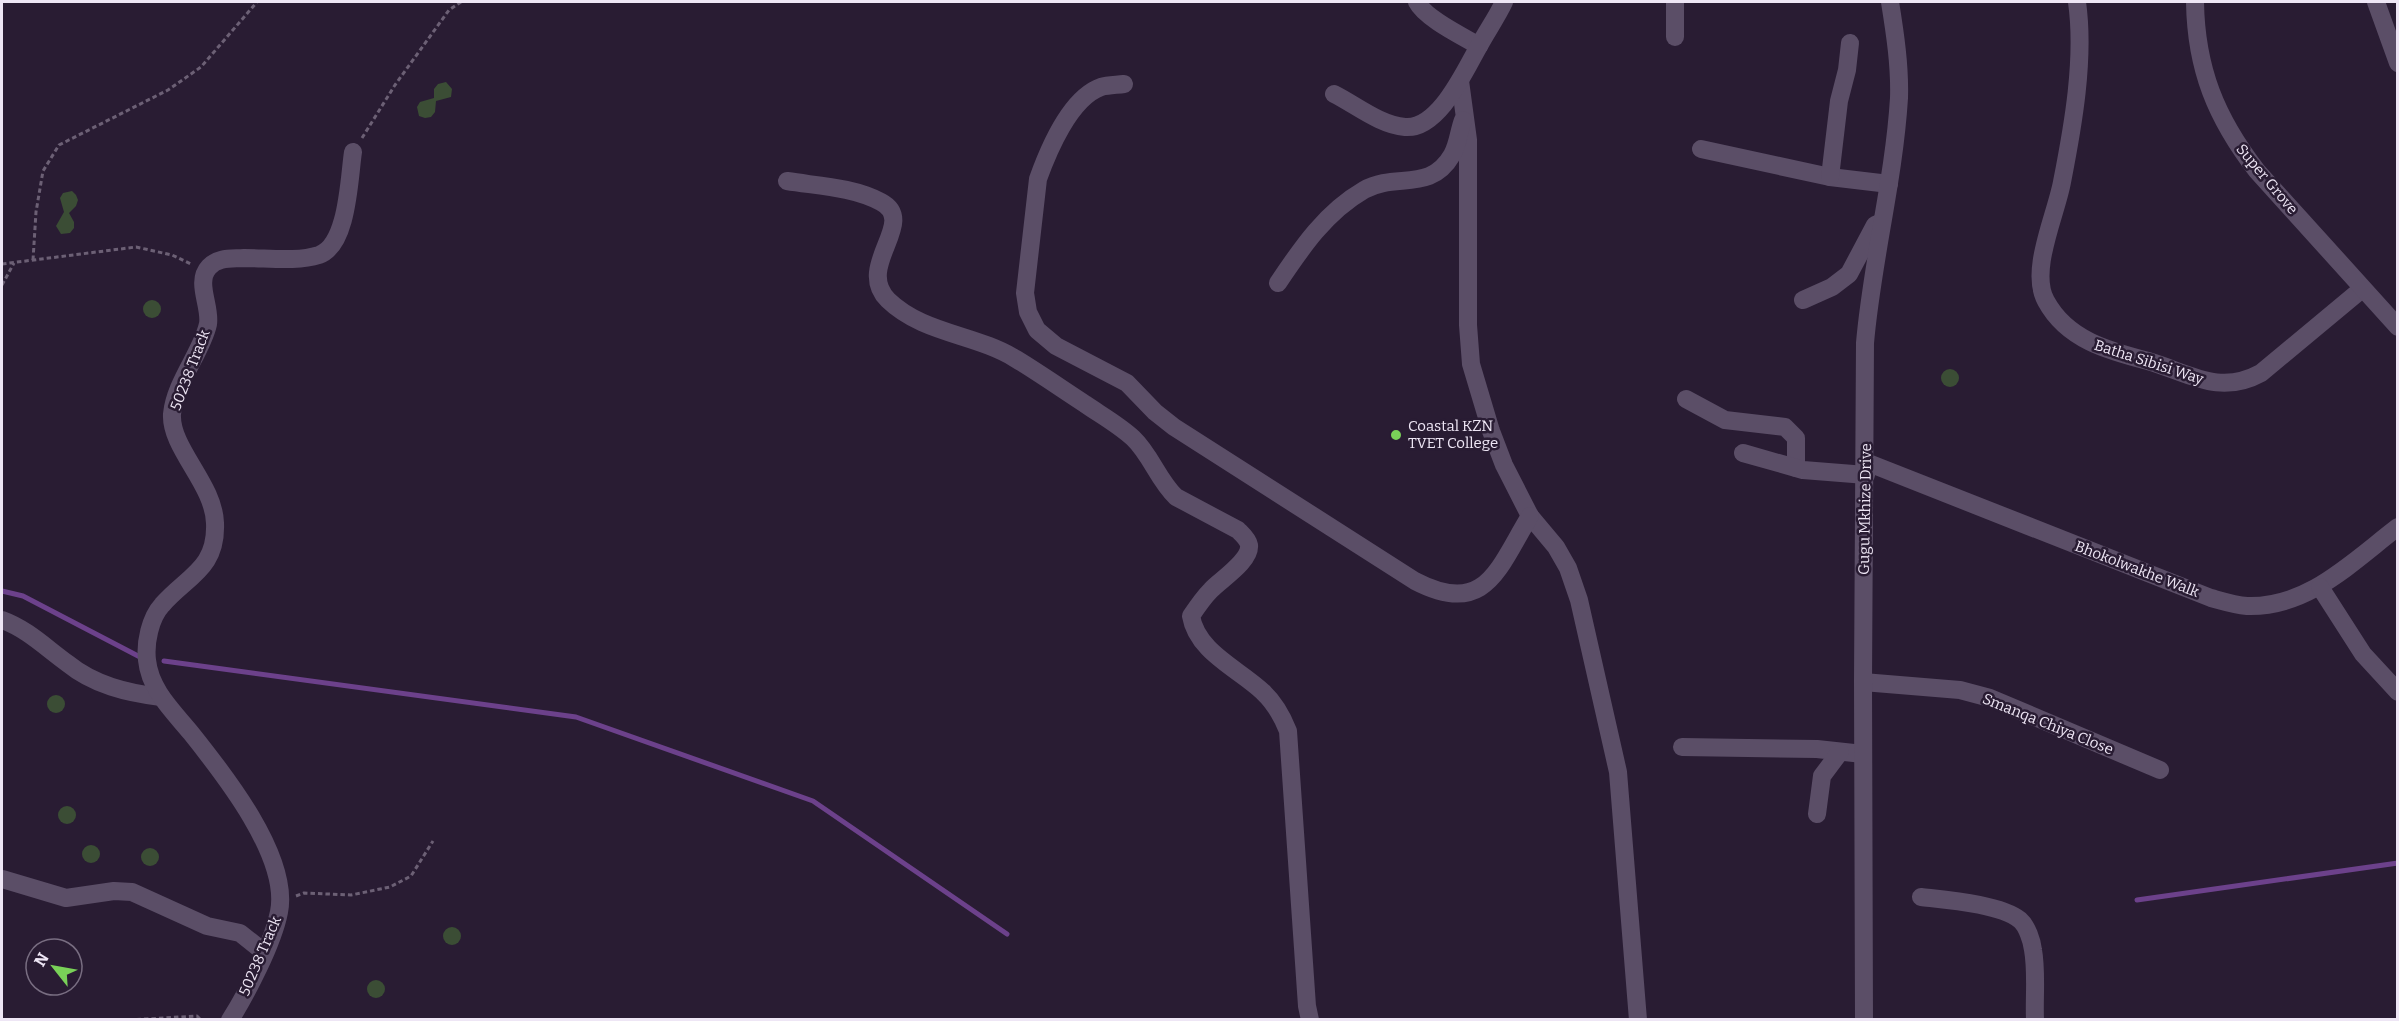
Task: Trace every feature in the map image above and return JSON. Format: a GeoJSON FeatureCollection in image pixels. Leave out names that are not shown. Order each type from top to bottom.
{"type":"FeatureCollection","features":[{"type":"Feature","properties":{"kind":"street"},"geometry":{"type":"LineString","coordinates":[[1417,2],[1420,8],[1434,18],[1479,46]]}},
{"type":"Feature","properties":{"kind":"street"},"geometry":{"type":"LineString","coordinates":[[1335,94],[1390,124],[1408,128],[1422,123],[1435,113],[1461,81],[1504,2]]}},
{"type":"Feature","properties":{"kind":"street"},"geometry":{"type":"LineString","coordinates":[[1675,2],[1675,37]]}},
{"type":"Feature","properties":{"kind":"street","name":"Gugu Mkhize Drive"},"geometry":{"type":"LineString","coordinates":[[1864,1020],[1863,682],[1866,343],[1869,296],[1889,184],[1899,94],[1897,50],[1890,2]]}},
{"type":"Feature","properties":{"kind":"street","name":"Batha Sibisi Way"},"geometry":{"type":"LineString","coordinates":[[2077,2],[2080,48],[2072,124],[2062,183],[2045,244],[2040,279],[2045,300],[2060,322],[2085,340],[2126,355],[2206,381],[2237,383],[2247,381],[2261,373],[2362,289]]}},
{"type":"Feature","properties":{"kind":"street","name":"Super Grove"},"geometry":{"type":"LineString","coordinates":[[2194,2],[2198,44],[2205,76],[2221,119],[2236,144],[2257,171],[2397,327]]}},
{"type":"Feature","properties":{"kind":"street"},"geometry":{"type":"LineString","coordinates":[[2376,2],[2397,63]]}},
{"type":"Feature","properties":{"kind":"street"},"geometry":{"type":"LineString","coordinates":[[1830,177],[1839,101],[1847,70],[1850,43]]}},
{"type":"Feature","properties":{"kind":"street"},"geometry":{"type":"LineString","coordinates":[[1461,81],[1468,140],[1468,325],[1472,364],[1491,431],[1504,465],[1530,516],[1556,547],[1568,568],[1579,600],[1618,772],[1638,1020]]}},
{"type":"Feature","properties":{"kind":"street"},"geometry":{"type":"LineString","coordinates":[[1124,84],[1100,87],[1085,96],[1069,114],[1038,179],[1025,293],[1029,312],[1037,330],[1056,346],[1127,383],[1155,412],[1174,427],[1434,591],[1453,595],[1473,592],[1489,582],[1530,516]]}},
{"type":"Feature","properties":{"kind":"street"},"geometry":{"type":"LineString","coordinates":[[1278,283],[1306,240],[1340,206],[1366,189],[1387,181],[1424,180],[1442,170],[1454,153],[1465,112]]}},
{"type":"Feature","properties":{"kind":"street"},"geometry":{"type":"LineString","coordinates":[[1701,149],[1830,177],[1889,184]]}},
{"type":"Feature","properties":{"kind":"street"},"geometry":{"type":"LineString","coordinates":[[204,275],[208,267],[223,259],[302,257],[318,255],[333,246],[342,224],[354,152]]}},
{"type":"Feature","properties":{"kind":"street"},"geometry":{"type":"LineString","coordinates":[[788,181],[847,190],[883,203],[892,214],[893,229],[876,275],[880,291],[890,302],[917,320],[1013,357],[1119,427],[1143,449],[1168,489],[1191,506],[1238,530],[1246,538],[1249,544],[1243,560],[1212,588],[1191,616],[1197,635],[1219,657],[1264,693],[1279,710],[1288,731],[1307,1006],[1310,1020]]}},
{"type":"Feature","properties":{"kind":"street"},"geometry":{"type":"LineString","coordinates":[[1803,300],[1832,287],[1849,274],[1875,225],[1883,221]]}},
{"type":"Feature","properties":{"kind":"street","name":"50238 Track"},"geometry":{"type":"LineString","coordinates":[[204,275],[207,326],[189,364],[172,414],[173,428],[211,498],[215,538],[200,571],[161,605],[152,622],[146,659],[150,676],[161,697],[211,758],[259,829],[277,878],[279,912],[264,952],[230,1020]]}},
{"type":"Feature","properties":{"kind":"street"},"geometry":{"type":"LineString","coordinates":[[1686,399],[1725,420],[1785,427],[1796,438],[1797,468]]}},
{"type":"Feature","properties":{"kind":"street","name":"Bhokolwakhe Walk"},"geometry":{"type":"LineString","coordinates":[[1743,453],[1797,468],[1866,469],[2211,598],[2244,606],[2289,601],[2320,587],[2397,527]]}},
{"type":"Feature","properties":{"kind":"street"},"geometry":{"type":"LineString","coordinates":[[2320,587],[2363,654],[2397,692]]}},
{"type":"Feature","properties":{"kind":"street"},"geometry":{"type":"LineString","coordinates":[[2,620],[27,632],[87,677],[133,694],[161,697]]}},
{"type":"Feature","properties":{"kind":"street","name":"Smanqa Chiya Close"},"geometry":{"type":"LineString","coordinates":[[1863,682],[1960,690],[1990,698],[2160,770]]}},
{"type":"Feature","properties":{"kind":"street"},"geometry":{"type":"LineString","coordinates":[[1682,747],[1772,747],[1863,754]]}},
{"type":"Feature","properties":{"kind":"street"},"geometry":{"type":"LineString","coordinates":[[1817,814],[1822,776],[1840,752]]}},
{"type":"Feature","properties":{"kind":"street"},"geometry":{"type":"LineString","coordinates":[[2,879],[66,898],[114,891],[132,892],[207,926],[240,933],[264,952]]}},
{"type":"Feature","properties":{"kind":"street"},"geometry":{"type":"LineString","coordinates":[[1921,897],[1975,904],[2001,911],[2020,921],[2033,949],[2035,1020]]}},
{"type":"Feature","properties":{"kind":"path"},"geometry":{"type":"LineString","coordinates":[[33,260],[36,212],[43,171],[59,145],[168,90],[201,67],[257,2]]}},
{"type":"Feature","properties":{"kind":"path"},"geometry":{"type":"LineString","coordinates":[[354,152],[395,85],[449,10],[461,2]]}},
{"type":"Feature","properties":{"kind":"path"},"geometry":{"type":"LineString","coordinates":[[2,264],[136,247],[172,255],[188,262],[204,275]]}},
{"type":"Feature","properties":{"kind":"path"},"geometry":{"type":"LineString","coordinates":[[2,285],[14,262]]}},
{"type":"Feature","properties":{"kind":"path"},"geometry":{"type":"LineString","coordinates":[[280,901],[304,893],[351,894],[390,887],[411,876],[433,841]]}},
{"type":"Feature","properties":{"kind":"path"},"geometry":{"type":"LineString","coordinates":[[129,1020],[197,1016],[201,1020]]}},
{"type":"Feature","properties":{"kind":"building"},"geometry":{"type":"Polygon","coordinates":[[[446,82],[452,89],[451,97],[436,101],[435,112],[431,117],[419,116],[417,107],[420,102],[434,98],[434,89],[438,84],[446,82]]]}},
{"type":"Feature","properties":{"kind":"building"},"geometry":{"type":"Polygon","coordinates":[[[72,191],[78,200],[69,213],[74,222],[74,228],[70,233],[61,234],[56,226],[64,212],[60,198],[63,193],[72,191]]]}},
{"type":"Feature","properties":{"kind":"building"},"geometry":{"type":"Polygon","coordinates":[[[152,300],[158,303],[161,309],[158,315],[152,318],[146,315],[143,309],[146,303],[152,300]]]}},
{"type":"Feature","properties":{"kind":"building"},"geometry":{"type":"Polygon","coordinates":[[[1950,369],[1956,372],[1959,378],[1956,384],[1950,387],[1944,384],[1941,378],[1944,372],[1950,369]]]}},
{"type":"Feature","properties":{"kind":"building"},"geometry":{"type":"Polygon","coordinates":[[[56,695],[62,698],[65,704],[62,710],[56,713],[50,710],[47,704],[50,698],[56,695]]]}},
{"type":"Feature","properties":{"kind":"building"},"geometry":{"type":"Polygon","coordinates":[[[67,806],[73,809],[76,815],[73,821],[67,824],[61,821],[58,815],[61,809],[67,806]]]}},
{"type":"Feature","properties":{"kind":"building"},"geometry":{"type":"Polygon","coordinates":[[[91,845],[97,848],[100,854],[97,860],[91,863],[85,860],[82,854],[85,848],[91,845]]]}},
{"type":"Feature","properties":{"kind":"building"},"geometry":{"type":"Polygon","coordinates":[[[150,848],[156,851],[159,857],[156,863],[150,866],[144,863],[141,857],[144,851],[150,848]]]}},
{"type":"Feature","properties":{"kind":"building"},"geometry":{"type":"Polygon","coordinates":[[[452,927],[458,930],[461,936],[458,942],[452,945],[446,942],[443,936],[446,930],[452,927]]]}},
{"type":"Feature","properties":{"kind":"building"},"geometry":{"type":"Polygon","coordinates":[[[376,980],[382,983],[385,989],[382,995],[376,998],[370,995],[367,989],[370,983],[376,980]]]}},
{"type":"Feature","properties":{"kind":"waterway"},"geometry":{"type":"LineString","coordinates":[[2,591],[23,596],[140,657]]}},
{"type":"Feature","properties":{"kind":"waterway"},"geometry":{"type":"LineString","coordinates":[[164,661],[576,717],[813,801],[1007,934]]}},
{"type":"Feature","properties":{"kind":"waterway"},"geometry":{"type":"LineString","coordinates":[[2137,900],[2398,863]]}},
{"type":"Feature","properties":{"kind":"place","name":"Coastal KZN TVET College"},"geometry":{"type":"Point","coordinates":[1396,435]}}]}
